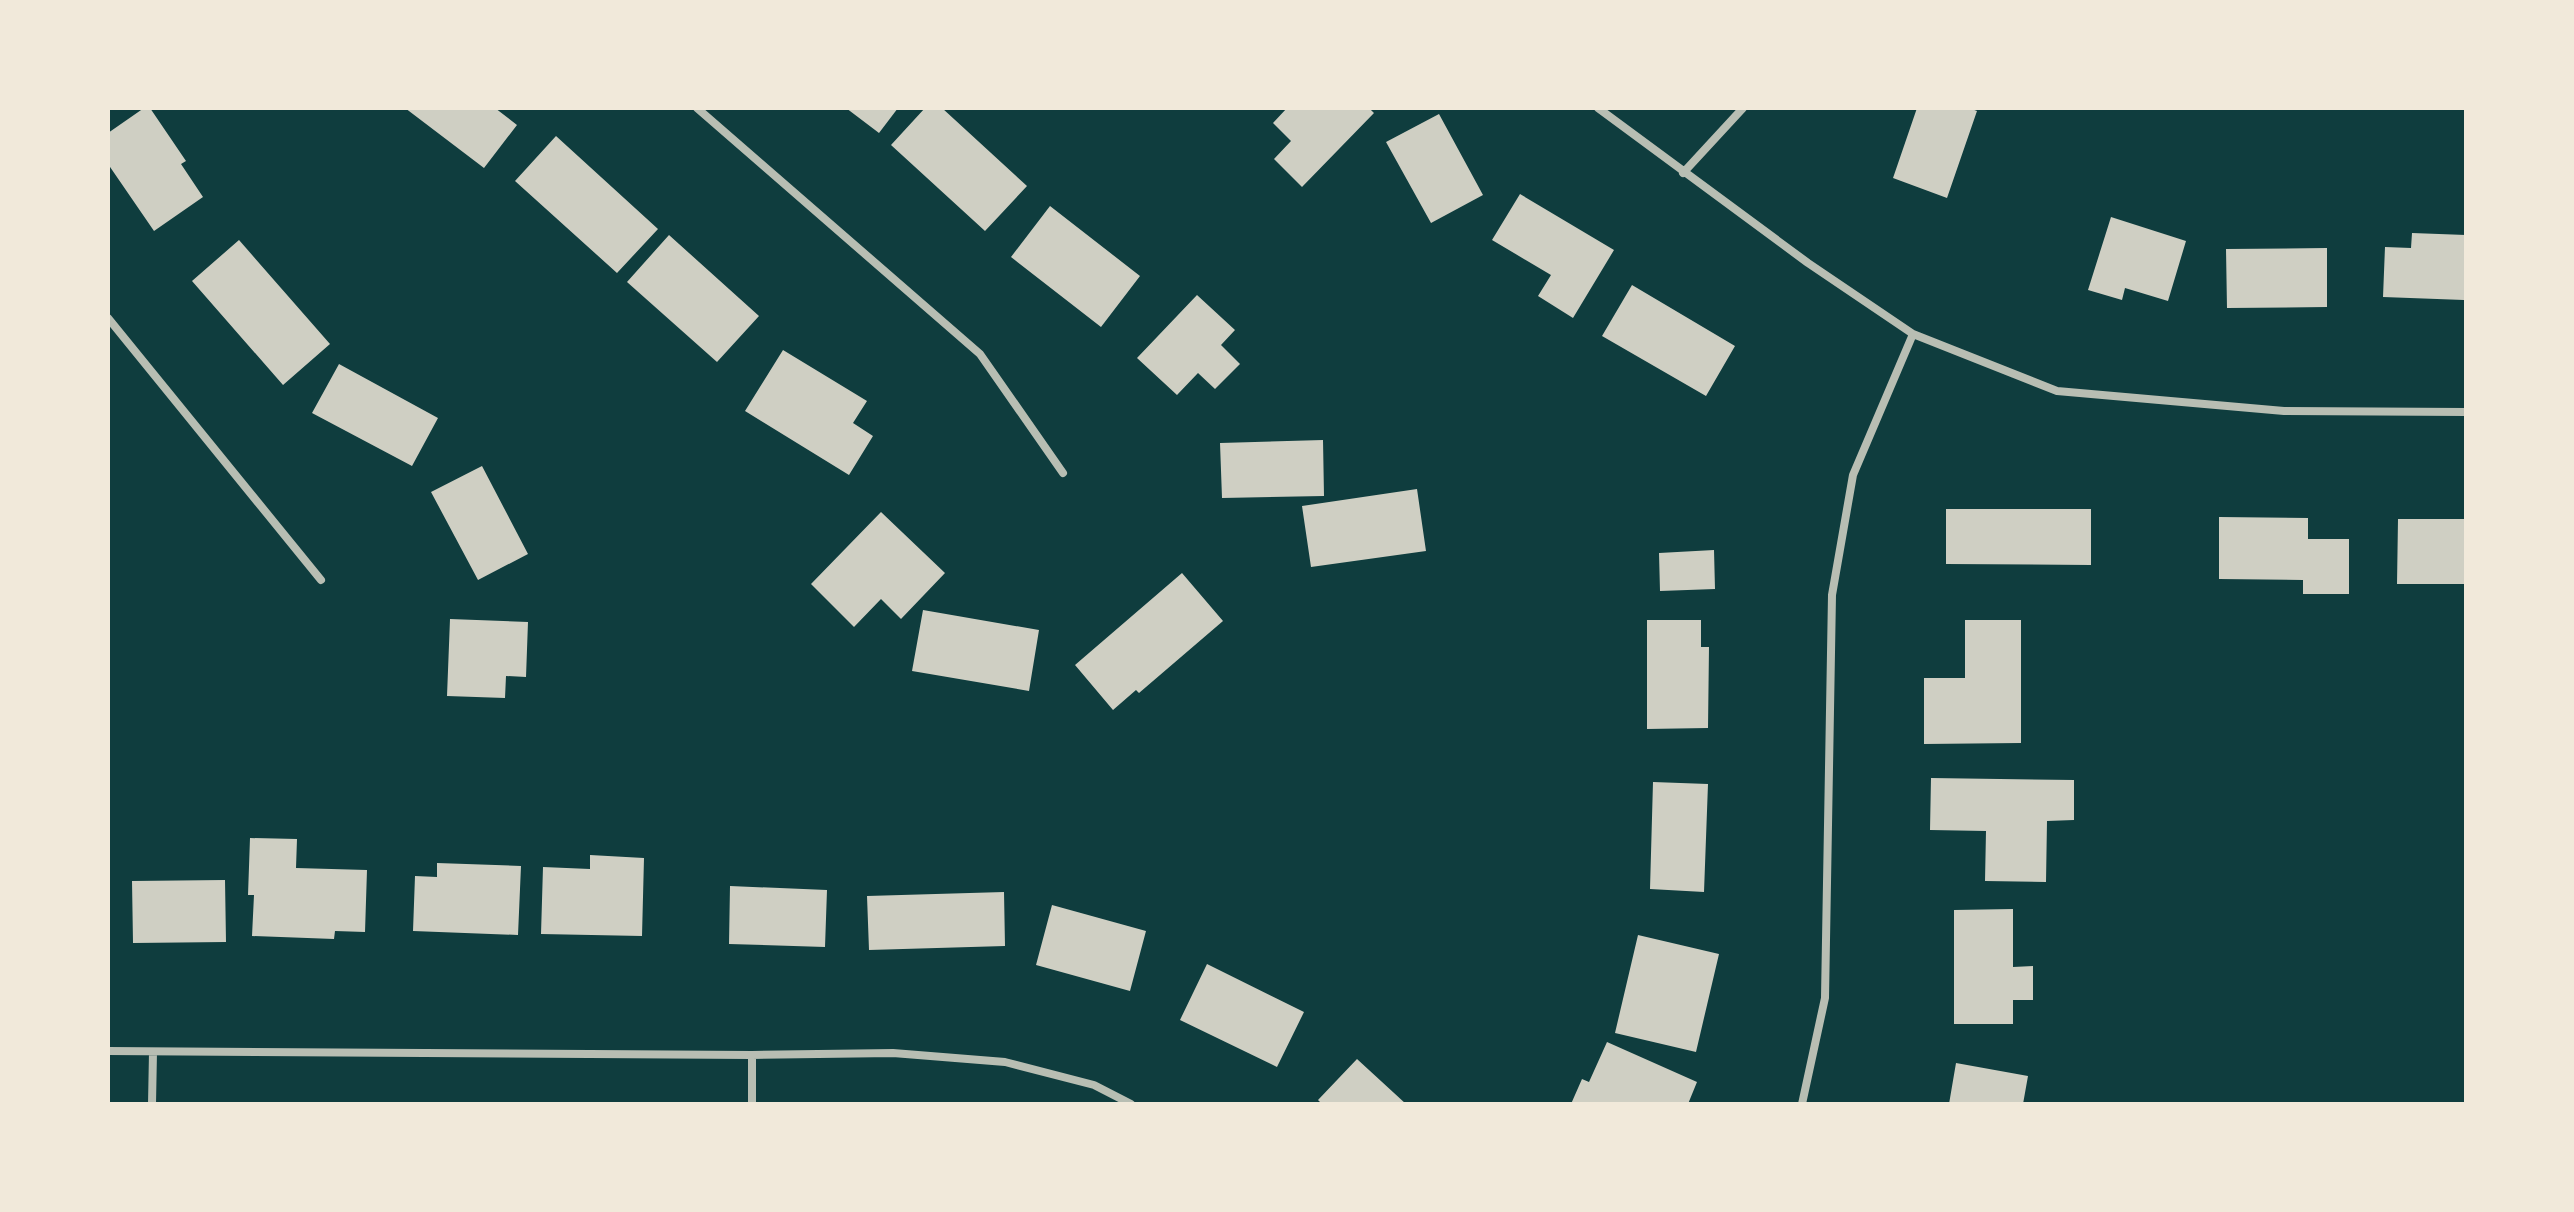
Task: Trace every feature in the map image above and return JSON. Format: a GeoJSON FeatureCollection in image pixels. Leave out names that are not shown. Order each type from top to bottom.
{"type":"FeatureCollection","features":[{"type":"Feature","properties":{"kind":"street"},"geometry":{"type":"LineString","coordinates":[[697,108],[980,354],[1063,473]]}},
{"type":"Feature","properties":{"kind":"street"},"geometry":{"type":"LineString","coordinates":[[1598,108],[1683,173],[1913,334],[2057,391],[2284,411],[2466,412]]}},
{"type":"Feature","properties":{"kind":"street"},"geometry":{"type":"LineString","coordinates":[[1683,173],[1743,108]]}},
{"type":"Feature","properties":{"kind":"street"},"geometry":{"type":"LineString","coordinates":[[108,318],[321,580]]}},
{"type":"Feature","properties":{"kind":"street"},"geometry":{"type":"LineString","coordinates":[[1802,1104],[1825,998],[1832,595],[1853,475],[1913,334]]}},
{"type":"Feature","properties":{"kind":"street"},"geometry":{"type":"LineString","coordinates":[[108,1051],[893,1053],[1005,1062],[1094,1085],[1131,1104]]}},
{"type":"Feature","properties":{"kind":"street"},"geometry":{"type":"LineString","coordinates":[[152,1104],[153,1052]]}},
{"type":"Feature","properties":{"kind":"street"},"geometry":{"type":"LineString","coordinates":[[752,1055],[752,1104]]}},
{"type":"Feature","properties":{"kind":"building"},"geometry":{"type":"Polygon","coordinates":[[[144,108],[150,108],[186,161],[181,164],[203,197],[154,231],[108,164],[108,133],[144,108]]]}},
{"type":"Feature","properties":{"kind":"building"},"geometry":{"type":"Polygon","coordinates":[[[405,108],[495,108],[517,125],[484,168],[405,108]]]}},
{"type":"Feature","properties":{"kind":"building"},"geometry":{"type":"Polygon","coordinates":[[[846,108],[898,108],[879,133],[846,108]]]}},
{"type":"Feature","properties":{"kind":"building"},"geometry":{"type":"Polygon","coordinates":[[[925,108],[942,108],[1027,186],[985,231],[891,145],[925,108]]]}},
{"type":"Feature","properties":{"kind":"building"},"geometry":{"type":"Polygon","coordinates":[[[1287,108],[1369,108],[1374,113],[1302,187],[1274,159],[1291,141],[1273,123],[1287,108]]]}},
{"type":"Feature","properties":{"kind":"building"},"geometry":{"type":"Polygon","coordinates":[[[1917,108],[1969,108],[1977,111],[1947,198],[1893,178],[1917,108]]]}},
{"type":"Feature","properties":{"kind":"building"},"geometry":{"type":"Polygon","coordinates":[[[1439,114],[1483,195],[1431,223],[1386,142],[1439,114]]]}},
{"type":"Feature","properties":{"kind":"building"},"geometry":{"type":"Polygon","coordinates":[[[556,136],[658,229],[617,273],[515,181],[556,136]]]}},
{"type":"Feature","properties":{"kind":"building"},"geometry":{"type":"Polygon","coordinates":[[[1520,194],[1614,250],[1573,318],[1538,296],[1551,275],[1492,240],[1520,194]]]}},
{"type":"Feature","properties":{"kind":"building"},"geometry":{"type":"Polygon","coordinates":[[[1050,206],[1140,276],[1101,327],[1011,257],[1050,206]]]}},
{"type":"Feature","properties":{"kind":"building"},"geometry":{"type":"Polygon","coordinates":[[[2111,217],[2186,241],[2168,301],[2125,288],[2122,300],[2088,290],[2111,217]]]}},
{"type":"Feature","properties":{"kind":"building"},"geometry":{"type":"Polygon","coordinates":[[[2412,233],[2466,235],[2464,300],[2383,297],[2385,247],[2411,248],[2412,233]]]}},
{"type":"Feature","properties":{"kind":"building"},"geometry":{"type":"Polygon","coordinates":[[[669,235],[759,316],[717,362],[627,282],[669,235]]]}},
{"type":"Feature","properties":{"kind":"building"},"geometry":{"type":"Polygon","coordinates":[[[239,240],[330,344],[283,385],[192,281],[239,240]]]}},
{"type":"Feature","properties":{"kind":"building"},"geometry":{"type":"Polygon","coordinates":[[[2327,248],[2327,307],[2227,308],[2226,249],[2327,248]]]}},
{"type":"Feature","properties":{"kind":"building"},"geometry":{"type":"Polygon","coordinates":[[[1632,285],[1735,346],[1706,396],[1602,336],[1632,285]]]}},
{"type":"Feature","properties":{"kind":"building"},"geometry":{"type":"Polygon","coordinates":[[[1197,295],[1235,330],[1221,345],[1240,364],[1215,389],[1198,373],[1177,395],[1137,358],[1197,295]]]}},
{"type":"Feature","properties":{"kind":"building"},"geometry":{"type":"Polygon","coordinates":[[[783,350],[867,401],[853,423],[873,436],[849,475],[745,411],[783,350]]]}},
{"type":"Feature","properties":{"kind":"building"},"geometry":{"type":"Polygon","coordinates":[[[339,364],[438,418],[412,466],[312,413],[339,364]]]}},
{"type":"Feature","properties":{"kind":"building"},"geometry":{"type":"Polygon","coordinates":[[[1323,440],[1324,496],[1222,498],[1220,443],[1323,440]]]}},
{"type":"Feature","properties":{"kind":"building"},"geometry":{"type":"Polygon","coordinates":[[[482,466],[528,554],[478,580],[431,492],[482,466]]]}},
{"type":"Feature","properties":{"kind":"building"},"geometry":{"type":"Polygon","coordinates":[[[1417,489],[1426,551],[1311,567],[1302,506],[1417,489]]]}},
{"type":"Feature","properties":{"kind":"building"},"geometry":{"type":"Polygon","coordinates":[[[1946,509],[2091,509],[2091,565],[1946,564],[1946,509]]]}},
{"type":"Feature","properties":{"kind":"building"},"geometry":{"type":"Polygon","coordinates":[[[881,512],[945,573],[901,619],[881,599],[854,627],[811,584],[881,512]]]}},
{"type":"Feature","properties":{"kind":"building"},"geometry":{"type":"Polygon","coordinates":[[[2219,517],[2308,518],[2308,539],[2349,539],[2349,594],[2303,594],[2303,580],[2219,579],[2219,517]]]}},
{"type":"Feature","properties":{"kind":"building"},"geometry":{"type":"Polygon","coordinates":[[[2398,519],[2466,519],[2466,584],[2397,584],[2398,519]]]}},
{"type":"Feature","properties":{"kind":"building"},"geometry":{"type":"Polygon","coordinates":[[[1714,550],[1715,589],[1660,591],[1659,553],[1714,550]]]}},
{"type":"Feature","properties":{"kind":"building"},"geometry":{"type":"Polygon","coordinates":[[[1182,573],[1223,621],[1139,693],[1136,690],[1113,710],[1075,665],[1182,573]]]}},
{"type":"Feature","properties":{"kind":"building"},"geometry":{"type":"Polygon","coordinates":[[[923,610],[1039,630],[1029,691],[912,671],[923,610]]]}},
{"type":"Feature","properties":{"kind":"building"},"geometry":{"type":"Polygon","coordinates":[[[450,619],[528,622],[526,677],[506,676],[505,698],[447,696],[450,619]]]}},
{"type":"Feature","properties":{"kind":"building"},"geometry":{"type":"Polygon","coordinates":[[[1647,620],[1701,620],[1701,647],[1709,647],[1708,728],[1647,729],[1647,620]]]}},
{"type":"Feature","properties":{"kind":"building"},"geometry":{"type":"Polygon","coordinates":[[[1965,620],[2021,620],[2021,743],[1924,744],[1924,678],[1965,678],[1965,620]]]}},
{"type":"Feature","properties":{"kind":"building"},"geometry":{"type":"Polygon","coordinates":[[[1931,778],[2074,780],[2074,820],[2047,821],[2046,882],[1985,881],[1986,831],[1930,830],[1931,778]]]}},
{"type":"Feature","properties":{"kind":"building"},"geometry":{"type":"Polygon","coordinates":[[[1653,782],[1708,784],[1704,892],[1650,889],[1653,782]]]}},
{"type":"Feature","properties":{"kind":"building"},"geometry":{"type":"Polygon","coordinates":[[[250,838],[297,839],[296,868],[367,870],[365,932],[335,931],[334,939],[252,936],[254,895],[248,895],[250,838]]]}},
{"type":"Feature","properties":{"kind":"building"},"geometry":{"type":"Polygon","coordinates":[[[590,855],[644,858],[642,936],[541,934],[543,867],[590,869],[590,855]]]}},
{"type":"Feature","properties":{"kind":"building"},"geometry":{"type":"Polygon","coordinates":[[[437,863],[521,866],[518,935],[413,931],[415,876],[437,877],[437,863]]]}},
{"type":"Feature","properties":{"kind":"building"},"geometry":{"type":"Polygon","coordinates":[[[225,880],[226,942],[133,943],[132,881],[225,880]]]}},
{"type":"Feature","properties":{"kind":"building"},"geometry":{"type":"Polygon","coordinates":[[[730,886],[827,890],[825,947],[729,944],[730,886]]]}},
{"type":"Feature","properties":{"kind":"building"},"geometry":{"type":"Polygon","coordinates":[[[1004,892],[1005,946],[869,950],[867,896],[1004,892]]]}},
{"type":"Feature","properties":{"kind":"building"},"geometry":{"type":"Polygon","coordinates":[[[1052,905],[1146,931],[1130,991],[1036,965],[1052,905]]]}},
{"type":"Feature","properties":{"kind":"building"},"geometry":{"type":"Polygon","coordinates":[[[2013,909],[2013,967],[2033,966],[2033,1000],[2013,1000],[2013,1024],[1954,1024],[1954,910],[2013,909]]]}},
{"type":"Feature","properties":{"kind":"building"},"geometry":{"type":"Polygon","coordinates":[[[1638,935],[1719,954],[1696,1052],[1615,1033],[1638,935]]]}},
{"type":"Feature","properties":{"kind":"building"},"geometry":{"type":"Polygon","coordinates":[[[1207,964],[1304,1012],[1277,1067],[1180,1020],[1207,964]]]}},
{"type":"Feature","properties":{"kind":"building"},"geometry":{"type":"Polygon","coordinates":[[[1607,1042],[1697,1082],[1688,1104],[1571,1104],[1582,1079],[1589,1082],[1607,1042]]]}},
{"type":"Feature","properties":{"kind":"building"},"geometry":{"type":"Polygon","coordinates":[[[1357,1059],[1406,1104],[1322,1104],[1318,1100],[1357,1059]]]}},
{"type":"Feature","properties":{"kind":"building"},"geometry":{"type":"Polygon","coordinates":[[[1956,1063],[2028,1076],[2023,1104],[1949,1104],[1956,1063]]]}}]}
